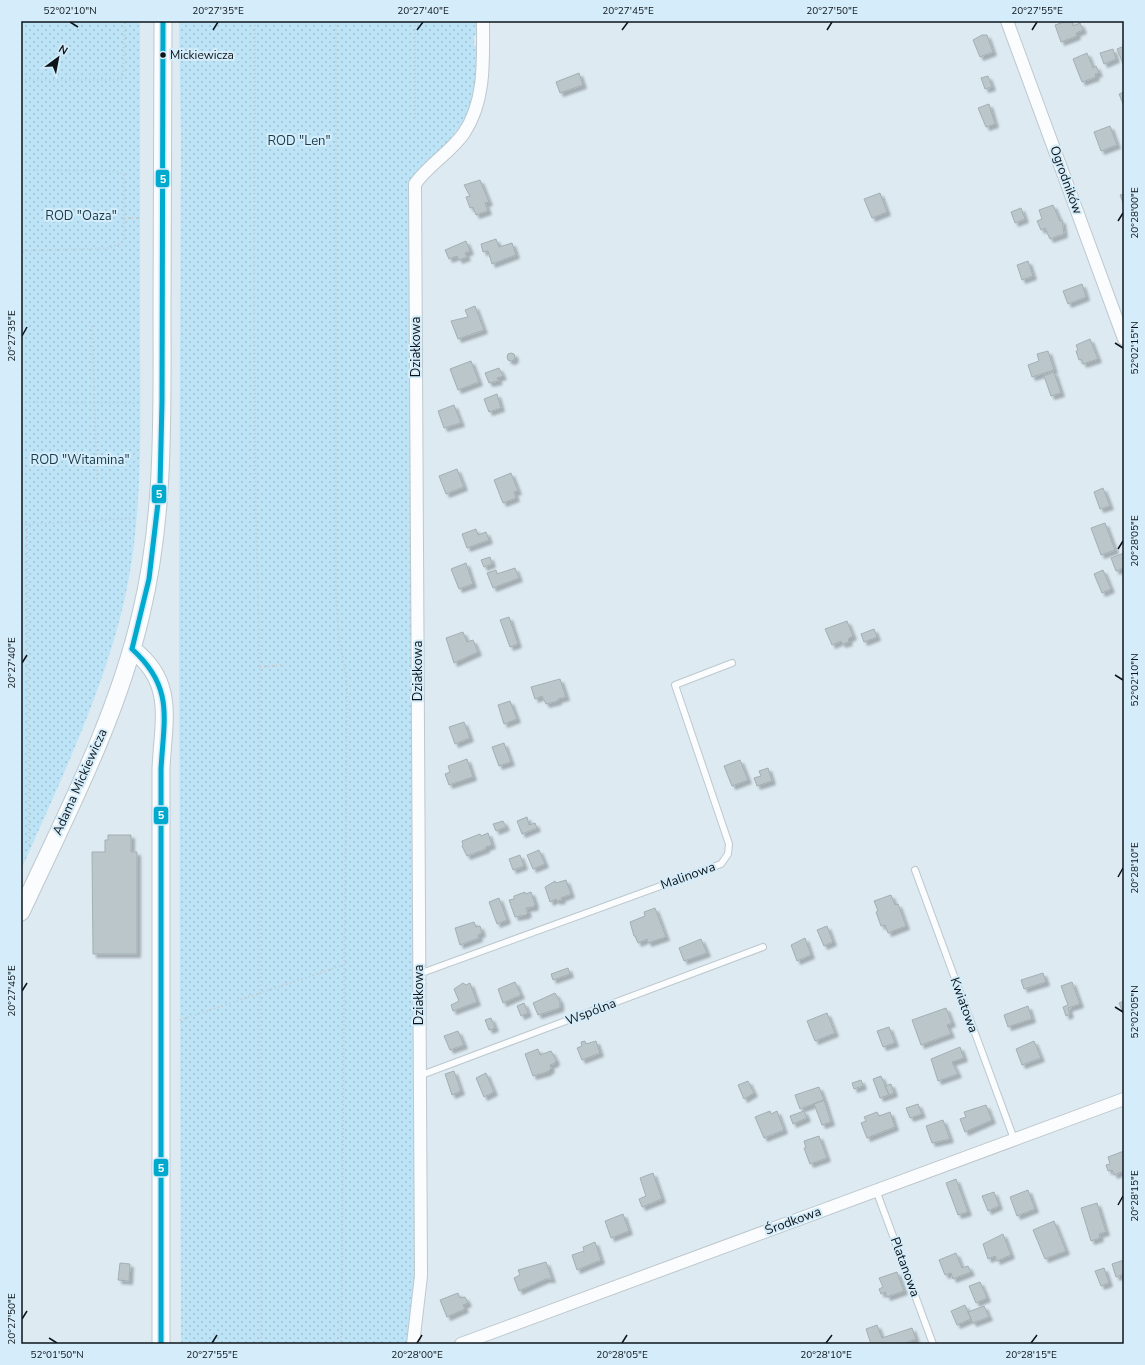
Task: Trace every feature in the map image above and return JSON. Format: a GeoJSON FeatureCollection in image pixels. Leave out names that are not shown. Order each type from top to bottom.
{"type":"FeatureCollection","features":[{"type":"Feature","properties":{"kind":"street","name":"Adama Mickiewicza"},"geometry":{"type":"LineString","coordinates":[[21,912],[80,784],[122,682],[132,649],[149,578],[160,478],[162,402],[163,21]]}},
{"type":"Feature","properties":{"kind":"street","name":"Działkowa"},"geometry":{"type":"LineString","coordinates":[[413,1344],[420,1276],[415,184],[421,175],[463,134],[475,109],[483,80],[483,21]]}},
{"type":"Feature","properties":{"kind":"street","name":"Ogrodników"},"geometry":{"type":"LineString","coordinates":[[1007,21],[1124,339]]}},
{"type":"Feature","properties":{"kind":"street"},"geometry":{"type":"LineString","coordinates":[[132,649],[144,657],[158,677],[164,698],[160,769],[161,1344]]}},
{"type":"Feature","properties":{"kind":"street","name":"Środkowa"},"geometry":{"type":"LineString","coordinates":[[461,1344],[1124,1099]]}},
{"type":"Feature","properties":{"kind":"lane","name":"Malinowa"},"geometry":{"type":"LineString","coordinates":[[419,974],[721,864],[728,854],[729,844],[676,684],[732,663]]}},
{"type":"Feature","properties":{"kind":"lane","name":"Kwiatowa"},"geometry":{"type":"LineString","coordinates":[[915,870],[1014,1139]]}},
{"type":"Feature","properties":{"kind":"lane","name":"Wspólna"},"geometry":{"type":"LineString","coordinates":[[420,1076],[763,947]]}},
{"type":"Feature","properties":{"kind":"lane","name":"Platanowa"},"geometry":{"type":"LineString","coordinates":[[876,1190],[933,1344]]}},
{"type":"Feature","properties":{"kind":"path"},"geometry":{"type":"LineString","coordinates":[[21,80],[118,80],[123,77],[125,21]]}},
{"type":"Feature","properties":{"kind":"path"},"geometry":{"type":"LineString","coordinates":[[255,21],[254,309],[256,519],[260,667],[261,1344]]}},
{"type":"Feature","properties":{"kind":"path"},"geometry":{"type":"LineString","coordinates":[[336,21],[336,595],[339,639],[346,674],[347,690],[343,965],[341,1344]]}},
{"type":"Feature","properties":{"kind":"path"},"geometry":{"type":"LineString","coordinates":[[415,21],[415,120]]}},
{"type":"Feature","properties":{"kind":"path"},"geometry":{"type":"LineString","coordinates":[[21,170],[116,171],[124,174],[124,241],[111,248],[21,252]]}},
{"type":"Feature","properties":{"kind":"path"},"geometry":{"type":"LineString","coordinates":[[124,218],[140,218]]}},
{"type":"Feature","properties":{"kind":"path"},"geometry":{"type":"LineString","coordinates":[[92,326],[96,481]]}},
{"type":"Feature","properties":{"kind":"path"},"geometry":{"type":"LineString","coordinates":[[22,474],[21,403],[140,403]]}},
{"type":"Feature","properties":{"kind":"path"},"geometry":{"type":"LineString","coordinates":[[21,525],[136,518]]}},
{"type":"Feature","properties":{"kind":"path"},"geometry":{"type":"LineString","coordinates":[[27,524],[29,847]]}},
{"type":"Feature","properties":{"kind":"path"},"geometry":{"type":"LineString","coordinates":[[260,667],[281,665]]}},
{"type":"Feature","properties":{"kind":"path"},"geometry":{"type":"LineString","coordinates":[[180,1020],[343,965]]}},
{"type":"Feature","properties":{"kind":"green space"},"geometry":{"type":"Polygon","coordinates":[[[21,21],[140,21],[140,466],[131,565],[125,597],[106,666],[80,735],[21,870],[21,21]]]}},
{"type":"Feature","properties":{"kind":"green space","name":"ROD \"Len\""},"geometry":{"type":"Polygon","coordinates":[[[179,21],[479,21],[479,31],[474,37],[474,45],[479,48],[476,81],[468,117],[434,158],[412,178],[410,418],[416,1292],[410,1333],[406,1344],[181,1344],[179,600],[181,141],[179,21]]]}},
{"type":"Feature","properties":{"kind":"building"},"geometry":{"type":"Polygon","coordinates":[[[1072,21],[1073,26],[1080,23],[1083,30],[1076,33],[1077,36],[1061,42],[1055,25],[1072,21]]]}},
{"type":"Feature","properties":{"kind":"building"},"geometry":{"type":"Polygon","coordinates":[[[982,35],[987,35],[993,52],[980,57],[973,40],[982,35]]]}},
{"type":"Feature","properties":{"kind":"building"},"geometry":{"type":"Polygon","coordinates":[[[1124,46],[1124,66],[1117,49],[1124,46]]]}},
{"type":"Feature","properties":{"kind":"building"},"geometry":{"type":"Polygon","coordinates":[[[1113,49],[1116,59],[1104,64],[1100,53],[1113,49]]]}},
{"type":"Feature","properties":{"kind":"building"},"geometry":{"type":"Polygon","coordinates":[[[1087,53],[1093,68],[1096,66],[1099,73],[1095,74],[1096,77],[1082,82],[1073,59],[1087,53]]]}},
{"type":"Feature","properties":{"kind":"building"},"geometry":{"type":"Polygon","coordinates":[[[579,73],[583,85],[560,93],[556,82],[579,73]]]}},
{"type":"Feature","properties":{"kind":"building"},"geometry":{"type":"Polygon","coordinates":[[[988,76],[992,87],[985,89],[981,78],[988,76]]]}},
{"type":"Feature","properties":{"kind":"building"},"geometry":{"type":"Polygon","coordinates":[[[1124,92],[1124,106],[1119,94],[1124,92]]]}},
{"type":"Feature","properties":{"kind":"building"},"geometry":{"type":"Polygon","coordinates":[[[989,104],[995,124],[986,127],[978,108],[989,104]]]}},
{"type":"Feature","properties":{"kind":"building"},"geometry":{"type":"Polygon","coordinates":[[[1110,126],[1117,145],[1101,151],[1094,132],[1110,126]]]}},
{"type":"Feature","properties":{"kind":"building"},"geometry":{"type":"Polygon","coordinates":[[[480,180],[489,202],[485,203],[488,211],[476,215],[473,207],[470,208],[466,197],[470,196],[464,185],[480,180]]]}},
{"type":"Feature","properties":{"kind":"building"},"geometry":{"type":"Polygon","coordinates":[[[880,193],[887,212],[872,218],[864,199],[880,193]]]}},
{"type":"Feature","properties":{"kind":"building"},"geometry":{"type":"Polygon","coordinates":[[[1124,194],[1124,205],[1120,195],[1124,194]]]}},
{"type":"Feature","properties":{"kind":"building"},"geometry":{"type":"Polygon","coordinates":[[[1053,205],[1060,221],[1062,220],[1064,234],[1050,239],[1045,228],[1041,230],[1037,221],[1042,219],[1039,210],[1053,205]]]}},
{"type":"Feature","properties":{"kind":"building"},"geometry":{"type":"Polygon","coordinates":[[[1021,208],[1025,219],[1015,223],[1011,212],[1021,208]]]}},
{"type":"Feature","properties":{"kind":"building"},"geometry":{"type":"Polygon","coordinates":[[[496,239],[499,247],[512,243],[516,255],[492,264],[488,251],[483,252],[481,244],[496,239]]]}},
{"type":"Feature","properties":{"kind":"building"},"geometry":{"type":"Polygon","coordinates":[[[466,241],[470,251],[465,253],[467,257],[459,260],[457,256],[449,259],[445,250],[466,241]]]}},
{"type":"Feature","properties":{"kind":"building"},"geometry":{"type":"Polygon","coordinates":[[[1028,261],[1033,276],[1022,280],[1017,265],[1028,261]]]}},
{"type":"Feature","properties":{"kind":"building"},"geometry":{"type":"Polygon","coordinates":[[[1082,284],[1086,297],[1068,304],[1063,291],[1082,284]]]}},
{"type":"Feature","properties":{"kind":"building"},"geometry":{"type":"Polygon","coordinates":[[[475,306],[484,330],[458,339],[451,321],[468,317],[465,310],[475,306]]]}},
{"type":"Feature","properties":{"kind":"building"},"geometry":{"type":"Polygon","coordinates":[[[1090,339],[1098,359],[1083,364],[1081,359],[1079,360],[1076,345],[1090,339]]]}},
{"type":"Feature","properties":{"kind":"building"},"geometry":{"type":"Polygon","coordinates":[[[1048,351],[1054,370],[1032,377],[1028,365],[1039,361],[1037,354],[1048,351]]]}},
{"type":"Feature","properties":{"kind":"building"},"geometry":{"type":"Polygon","coordinates":[[[511,353],[514,354],[514,360],[511,361],[508,360],[507,357],[508,354],[511,353]]]}},
{"type":"Feature","properties":{"kind":"building"},"geometry":{"type":"Polygon","coordinates":[[[471,361],[479,382],[458,390],[450,369],[471,361]]]}},
{"type":"Feature","properties":{"kind":"building"},"geometry":{"type":"Polygon","coordinates":[[[499,368],[503,376],[497,378],[499,381],[489,383],[485,373],[499,368]]]}},
{"type":"Feature","properties":{"kind":"building"},"geometry":{"type":"Polygon","coordinates":[[[1054,372],[1061,393],[1051,396],[1044,376],[1054,372]]]}},
{"type":"Feature","properties":{"kind":"building"},"geometry":{"type":"Polygon","coordinates":[[[497,394],[501,408],[489,412],[484,399],[497,394]]]}},
{"type":"Feature","properties":{"kind":"building"},"geometry":{"type":"Polygon","coordinates":[[[454,405],[461,423],[444,428],[438,411],[454,405]]]}},
{"type":"Feature","properties":{"kind":"building"},"geometry":{"type":"Polygon","coordinates":[[[457,469],[464,487],[446,494],[439,476],[457,469]]]}},
{"type":"Feature","properties":{"kind":"building"},"geometry":{"type":"Polygon","coordinates":[[[511,473],[518,491],[514,492],[516,498],[503,503],[494,480],[511,473]]]}},
{"type":"Feature","properties":{"kind":"building"},"geometry":{"type":"Polygon","coordinates":[[[1103,488],[1110,506],[1100,509],[1094,492],[1103,488]]]}},
{"type":"Feature","properties":{"kind":"building"},"geometry":{"type":"Polygon","coordinates":[[[1105,523],[1115,550],[1101,555],[1091,528],[1105,523]]]}},
{"type":"Feature","properties":{"kind":"building"},"geometry":{"type":"Polygon","coordinates":[[[476,529],[478,535],[486,532],[489,540],[467,548],[462,534],[476,529]]]}},
{"type":"Feature","properties":{"kind":"building"},"geometry":{"type":"Polygon","coordinates":[[[1124,553],[1124,568],[1116,571],[1111,558],[1124,553]]]}},
{"type":"Feature","properties":{"kind":"building"},"geometry":{"type":"Polygon","coordinates":[[[490,557],[492,564],[484,567],[481,560],[490,557]]]}},
{"type":"Feature","properties":{"kind":"building"},"geometry":{"type":"Polygon","coordinates":[[[466,563],[473,584],[459,589],[451,569],[466,563]]]}},
{"type":"Feature","properties":{"kind":"building"},"geometry":{"type":"Polygon","coordinates":[[[515,568],[519,578],[493,588],[487,573],[496,570],[497,574],[515,568]]]}},
{"type":"Feature","properties":{"kind":"building"},"geometry":{"type":"Polygon","coordinates":[[[1103,570],[1111,589],[1102,593],[1094,574],[1103,570]]]}},
{"type":"Feature","properties":{"kind":"building"},"geometry":{"type":"Polygon","coordinates":[[[509,617],[518,644],[510,647],[500,620],[509,617]]]}},
{"type":"Feature","properties":{"kind":"building"},"geometry":{"type":"Polygon","coordinates":[[[847,621],[853,636],[848,639],[849,642],[842,644],[841,641],[832,645],[825,629],[847,621]]]}},
{"type":"Feature","properties":{"kind":"building"},"geometry":{"type":"Polygon","coordinates":[[[874,629],[877,637],[864,642],[861,634],[874,629]]]}},
{"type":"Feature","properties":{"kind":"building"},"geometry":{"type":"Polygon","coordinates":[[[463,632],[467,642],[473,640],[478,652],[454,663],[446,638],[463,632]]]}},
{"type":"Feature","properties":{"kind":"building"},"geometry":{"type":"Polygon","coordinates":[[[560,679],[566,697],[546,704],[542,696],[535,699],[531,687],[560,679]]]}},
{"type":"Feature","properties":{"kind":"building"},"geometry":{"type":"Polygon","coordinates":[[[510,701],[517,719],[504,724],[498,705],[510,701]]]}},
{"type":"Feature","properties":{"kind":"building"},"geometry":{"type":"Polygon","coordinates":[[[464,722],[470,738],[455,744],[449,727],[464,722]]]}},
{"type":"Feature","properties":{"kind":"building"},"geometry":{"type":"Polygon","coordinates":[[[504,743],[511,762],[499,766],[492,747],[504,743]]]}},
{"type":"Feature","properties":{"kind":"building"},"geometry":{"type":"Polygon","coordinates":[[[467,759],[473,777],[449,785],[445,774],[450,772],[448,766],[467,759]]]}},
{"type":"Feature","properties":{"kind":"building"},"geometry":{"type":"Polygon","coordinates":[[[740,760],[748,780],[732,786],[724,766],[740,760]]]}},
{"type":"Feature","properties":{"kind":"building"},"geometry":{"type":"Polygon","coordinates":[[[768,768],[772,781],[757,786],[754,778],[761,776],[759,771],[768,768]]]}},
{"type":"Feature","properties":{"kind":"building"},"geometry":{"type":"Polygon","coordinates":[[[527,817],[529,825],[535,823],[537,828],[522,834],[517,821],[527,817]]]}},
{"type":"Feature","properties":{"kind":"building"},"geometry":{"type":"Polygon","coordinates":[[[503,821],[506,827],[496,831],[493,824],[503,821]]]}},
{"type":"Feature","properties":{"kind":"building"},"geometry":{"type":"Polygon","coordinates":[[[488,833],[492,845],[486,847],[486,849],[467,856],[462,846],[462,841],[480,834],[481,836],[488,833]]]}},
{"type":"Feature","properties":{"kind":"building"},"geometry":{"type":"Polygon","coordinates":[[[108,835],[131,835],[131,852],[137,852],[137,954],[93,954],[92,852],[105,852],[105,840],[108,840],[108,835]]]}},
{"type":"Feature","properties":{"kind":"building"},"geometry":{"type":"Polygon","coordinates":[[[539,850],[545,864],[533,869],[527,855],[539,850]]]}},
{"type":"Feature","properties":{"kind":"building"},"geometry":{"type":"Polygon","coordinates":[[[520,855],[524,866],[513,870],[509,859],[520,855]]]}},
{"type":"Feature","properties":{"kind":"building"},"geometry":{"type":"Polygon","coordinates":[[[566,880],[571,894],[561,898],[562,900],[557,901],[556,899],[550,902],[545,887],[555,881],[556,883],[566,880]]]}},
{"type":"Feature","properties":{"kind":"building"},"geometry":{"type":"Polygon","coordinates":[[[525,892],[525,894],[531,892],[535,904],[534,907],[526,908],[528,913],[526,915],[515,917],[509,900],[514,899],[514,896],[525,892]]]}},
{"type":"Feature","properties":{"kind":"building"},"geometry":{"type":"Polygon","coordinates":[[[891,895],[895,905],[898,904],[906,926],[888,933],[885,925],[881,926],[874,901],[891,895]]]}},
{"type":"Feature","properties":{"kind":"building"},"geometry":{"type":"Polygon","coordinates":[[[499,898],[507,920],[497,924],[489,902],[499,898]]]}},
{"type":"Feature","properties":{"kind":"building"},"geometry":{"type":"Polygon","coordinates":[[[655,908],[666,937],[648,943],[647,939],[638,943],[634,936],[630,922],[645,916],[644,912],[655,908]]]}},
{"type":"Feature","properties":{"kind":"building"},"geometry":{"type":"Polygon","coordinates":[[[474,922],[476,927],[480,926],[482,933],[478,935],[479,938],[460,945],[455,928],[474,922]]]}},
{"type":"Feature","properties":{"kind":"building"},"geometry":{"type":"Polygon","coordinates":[[[827,926],[833,942],[824,946],[817,930],[827,926]]]}},
{"type":"Feature","properties":{"kind":"building"},"geometry":{"type":"Polygon","coordinates":[[[805,938],[811,955],[797,961],[791,945],[805,938]]]}},
{"type":"Feature","properties":{"kind":"building"},"geometry":{"type":"Polygon","coordinates":[[[701,939],[707,953],[684,961],[679,948],[701,939]]]}},
{"type":"Feature","properties":{"kind":"building"},"geometry":{"type":"Polygon","coordinates":[[[568,968],[570,974],[553,980],[551,974],[568,968]]]}},
{"type":"Feature","properties":{"kind":"building"},"geometry":{"type":"Polygon","coordinates":[[[1043,973],[1046,982],[1024,989],[1021,980],[1043,973]]]}},
{"type":"Feature","properties":{"kind":"building"},"geometry":{"type":"Polygon","coordinates":[[[515,982],[521,995],[503,1003],[498,989],[515,982]]]}},
{"type":"Feature","properties":{"kind":"building"},"geometry":{"type":"Polygon","coordinates":[[[1072,982],[1080,1004],[1068,1008],[1070,1014],[1066,1016],[1063,1007],[1068,1005],[1061,986],[1072,982]]]}},
{"type":"Feature","properties":{"kind":"building"},"geometry":{"type":"Polygon","coordinates":[[[463,983],[466,985],[470,983],[477,1002],[453,1011],[451,1005],[459,1001],[454,989],[463,983]]]}},
{"type":"Feature","properties":{"kind":"building"},"geometry":{"type":"Polygon","coordinates":[[[555,993],[560,1001],[560,1008],[538,1015],[533,1003],[555,993]]]}},
{"type":"Feature","properties":{"kind":"building"},"geometry":{"type":"Polygon","coordinates":[[[1124,1001],[1124,1015],[1119,1003],[1124,1001]]]}},
{"type":"Feature","properties":{"kind":"building"},"geometry":{"type":"Polygon","coordinates":[[[524,1003],[528,1013],[521,1016],[517,1006],[524,1003]]]}},
{"type":"Feature","properties":{"kind":"building"},"geometry":{"type":"Polygon","coordinates":[[[1028,1006],[1032,1019],[1008,1027],[1004,1015],[1028,1006]]]}},
{"type":"Feature","properties":{"kind":"building"},"geometry":{"type":"Polygon","coordinates":[[[946,1008],[952,1023],[947,1025],[951,1034],[921,1045],[912,1020],[946,1008]]]}},
{"type":"Feature","properties":{"kind":"building"},"geometry":{"type":"Polygon","coordinates":[[[827,1013],[835,1033],[815,1041],[807,1021],[827,1013]]]}},
{"type":"Feature","properties":{"kind":"building"},"geometry":{"type":"Polygon","coordinates":[[[491,1018],[495,1028],[489,1030],[485,1020],[491,1018]]]}},
{"type":"Feature","properties":{"kind":"building"},"geometry":{"type":"Polygon","coordinates":[[[889,1027],[895,1043],[883,1047],[877,1031],[889,1027]]]}},
{"type":"Feature","properties":{"kind":"building"},"geometry":{"type":"Polygon","coordinates":[[[458,1031],[464,1045],[450,1050],[444,1036],[458,1031]]]}},
{"type":"Feature","properties":{"kind":"building"},"geometry":{"type":"Polygon","coordinates":[[[585,1041],[586,1044],[596,1041],[600,1053],[582,1060],[577,1048],[582,1046],[581,1042],[585,1041]]]}},
{"type":"Feature","properties":{"kind":"building"},"geometry":{"type":"Polygon","coordinates":[[[1034,1041],[1041,1058],[1022,1065],[1016,1049],[1034,1041]]]}},
{"type":"Feature","properties":{"kind":"building"},"geometry":{"type":"Polygon","coordinates":[[[960,1047],[964,1058],[952,1062],[958,1074],[938,1081],[931,1059],[960,1047]]]}},
{"type":"Feature","properties":{"kind":"building"},"geometry":{"type":"Polygon","coordinates":[[[538,1049],[540,1055],[551,1051],[556,1060],[555,1063],[550,1065],[551,1069],[547,1072],[533,1076],[525,1054],[538,1049]]]}},
{"type":"Feature","properties":{"kind":"building"},"geometry":{"type":"Polygon","coordinates":[[[454,1071],[461,1091],[452,1095],[445,1074],[454,1071]]]}},
{"type":"Feature","properties":{"kind":"building"},"geometry":{"type":"Polygon","coordinates":[[[486,1073],[494,1092],[484,1097],[476,1078],[486,1073]]]}},
{"type":"Feature","properties":{"kind":"building"},"geometry":{"type":"Polygon","coordinates":[[[881,1076],[889,1095],[880,1098],[873,1079],[881,1076]]]}},
{"type":"Feature","properties":{"kind":"building"},"geometry":{"type":"Polygon","coordinates":[[[861,1080],[863,1086],[854,1089],[852,1083],[861,1080]]]}},
{"type":"Feature","properties":{"kind":"building"},"geometry":{"type":"Polygon","coordinates":[[[748,1081],[754,1093],[744,1099],[738,1085],[748,1081]]]}},
{"type":"Feature","properties":{"kind":"building"},"geometry":{"type":"Polygon","coordinates":[[[891,1084],[894,1093],[889,1095],[885,1086],[891,1084]]]}},
{"type":"Feature","properties":{"kind":"building"},"geometry":{"type":"Polygon","coordinates":[[[819,1087],[824,1100],[800,1109],[795,1095],[819,1087]]]}},
{"type":"Feature","properties":{"kind":"building"},"geometry":{"type":"Polygon","coordinates":[[[824,1100],[831,1122],[822,1125],[814,1104],[824,1100]]]}},
{"type":"Feature","properties":{"kind":"building"},"geometry":{"type":"Polygon","coordinates":[[[918,1104],[922,1114],[910,1118],[906,1108],[918,1104]]]}},
{"type":"Feature","properties":{"kind":"building"},"geometry":{"type":"Polygon","coordinates":[[[986,1105],[992,1120],[965,1132],[960,1119],[966,1117],[964,1112],[986,1105]]]}},
{"type":"Feature","properties":{"kind":"building"},"geometry":{"type":"Polygon","coordinates":[[[770,1111],[771,1114],[777,1111],[784,1130],[764,1138],[755,1117],[770,1111]]]}},
{"type":"Feature","properties":{"kind":"building"},"geometry":{"type":"Polygon","coordinates":[[[804,1111],[807,1118],[793,1124],[790,1116],[804,1111]]]}},
{"type":"Feature","properties":{"kind":"building"},"geometry":{"type":"Polygon","coordinates":[[[877,1112],[879,1116],[890,1112],[895,1127],[867,1138],[861,1123],[866,1121],[864,1117],[877,1112]]]}},
{"type":"Feature","properties":{"kind":"building"},"geometry":{"type":"Polygon","coordinates":[[[943,1120],[950,1139],[932,1143],[926,1126],[943,1120]]]}},
{"type":"Feature","properties":{"kind":"building"},"geometry":{"type":"Polygon","coordinates":[[[819,1136],[827,1158],[810,1164],[804,1148],[806,1148],[804,1141],[819,1136]]]}},
{"type":"Feature","properties":{"kind":"building"},"geometry":{"type":"Polygon","coordinates":[[[1124,1151],[1124,1171],[1114,1175],[1112,1170],[1108,1171],[1106,1165],[1110,1164],[1108,1157],[1124,1151]]]}},
{"type":"Feature","properties":{"kind":"building"},"geometry":{"type":"Polygon","coordinates":[[[653,1173],[662,1199],[642,1207],[639,1199],[646,1196],[640,1178],[653,1173]]]}},
{"type":"Feature","properties":{"kind":"building"},"geometry":{"type":"Polygon","coordinates":[[[956,1179],[968,1212],[958,1215],[946,1183],[956,1179]]]}},
{"type":"Feature","properties":{"kind":"building"},"geometry":{"type":"Polygon","coordinates":[[[1028,1190],[1035,1209],[1017,1216],[1010,1197],[1028,1190]]]}},
{"type":"Feature","properties":{"kind":"building"},"geometry":{"type":"Polygon","coordinates":[[[994,1192],[999,1206],[988,1211],[982,1196],[994,1192]]]}},
{"type":"Feature","properties":{"kind":"building"},"geometry":{"type":"Polygon","coordinates":[[[1097,1203],[1106,1232],[1099,1234],[1100,1238],[1091,1241],[1081,1208],[1097,1203]]]}},
{"type":"Feature","properties":{"kind":"building"},"geometry":{"type":"Polygon","coordinates":[[[623,1214],[629,1231],[611,1238],[605,1221],[623,1214]]]}},
{"type":"Feature","properties":{"kind":"building"},"geometry":{"type":"Polygon","coordinates":[[[1054,1221],[1066,1251],[1045,1259],[1033,1230],[1054,1221]]]}},
{"type":"Feature","properties":{"kind":"building"},"geometry":{"type":"Polygon","coordinates":[[[1003,1234],[1011,1255],[997,1261],[995,1256],[988,1259],[983,1244],[1003,1234]]]}},
{"type":"Feature","properties":{"kind":"building"},"geometry":{"type":"Polygon","coordinates":[[[595,1242],[601,1260],[577,1270],[572,1255],[584,1251],[583,1247],[595,1242]]]}},
{"type":"Feature","properties":{"kind":"building"},"geometry":{"type":"Polygon","coordinates":[[[956,1253],[962,1268],[968,1266],[971,1272],[953,1279],[951,1273],[945,1275],[939,1260],[956,1253]]]}},
{"type":"Feature","properties":{"kind":"building"},"geometry":{"type":"Polygon","coordinates":[[[1124,1260],[1124,1274],[1116,1277],[1112,1264],[1124,1260]]]}},
{"type":"Feature","properties":{"kind":"building"},"geometry":{"type":"Polygon","coordinates":[[[546,1262],[552,1279],[546,1279],[519,1291],[514,1278],[520,1275],[518,1270],[546,1262]]]}},
{"type":"Feature","properties":{"kind":"building"},"geometry":{"type":"Polygon","coordinates":[[[120,1263],[130,1264],[129,1281],[118,1280],[120,1263]]]}},
{"type":"Feature","properties":{"kind":"building"},"geometry":{"type":"Polygon","coordinates":[[[1104,1268],[1109,1283],[1101,1286],[1095,1271],[1104,1268]]]}},
{"type":"Feature","properties":{"kind":"building"},"geometry":{"type":"Polygon","coordinates":[[[897,1272],[904,1291],[887,1297],[885,1292],[881,1294],[879,1289],[883,1287],[879,1278],[897,1272]]]}},
{"type":"Feature","properties":{"kind":"building"},"geometry":{"type":"Polygon","coordinates":[[[980,1282],[987,1298],[976,1303],[969,1286],[980,1282]]]}},
{"type":"Feature","properties":{"kind":"building"},"geometry":{"type":"Polygon","coordinates":[[[458,1293],[460,1298],[465,1297],[468,1303],[463,1305],[465,1309],[447,1317],[440,1300],[458,1293]]]}},
{"type":"Feature","properties":{"kind":"building"},"geometry":{"type":"Polygon","coordinates":[[[965,1305],[971,1319],[957,1325],[951,1311],[965,1305]]]}},
{"type":"Feature","properties":{"kind":"building"},"geometry":{"type":"Polygon","coordinates":[[[984,1306],[989,1317],[973,1323],[968,1312],[984,1306]]]}},
{"type":"Feature","properties":{"kind":"building"},"geometry":{"type":"Polygon","coordinates":[[[877,1325],[882,1338],[912,1328],[916,1339],[903,1344],[871,1344],[866,1329],[877,1325]]]}},
{"type":"Feature","properties":{"kind":"transit line","name":"5"},"geometry":{"type":"LineString","coordinates":[[132,649],[149,579],[160,486],[162,402],[163,21]]}},
{"type":"Feature","properties":{"kind":"transit line","name":"5"},"geometry":{"type":"LineString","coordinates":[[132,649],[155,676],[160,690],[164,718],[161,769],[161,1344]]}},
{"type":"Feature","properties":{"kind":"place","name":"Mickiewicza"},"geometry":{"type":"Point","coordinates":[163,55]}},
{"type":"Feature","properties":{"kind":"park label","name":"ROD \"Oaza\""},"geometry":{"type":"Point","coordinates":[81,216]}},
{"type":"Feature","properties":{"kind":"park label","name":"ROD \"Witamina\""},"geometry":{"type":"Point","coordinates":[80,460]}}]}
